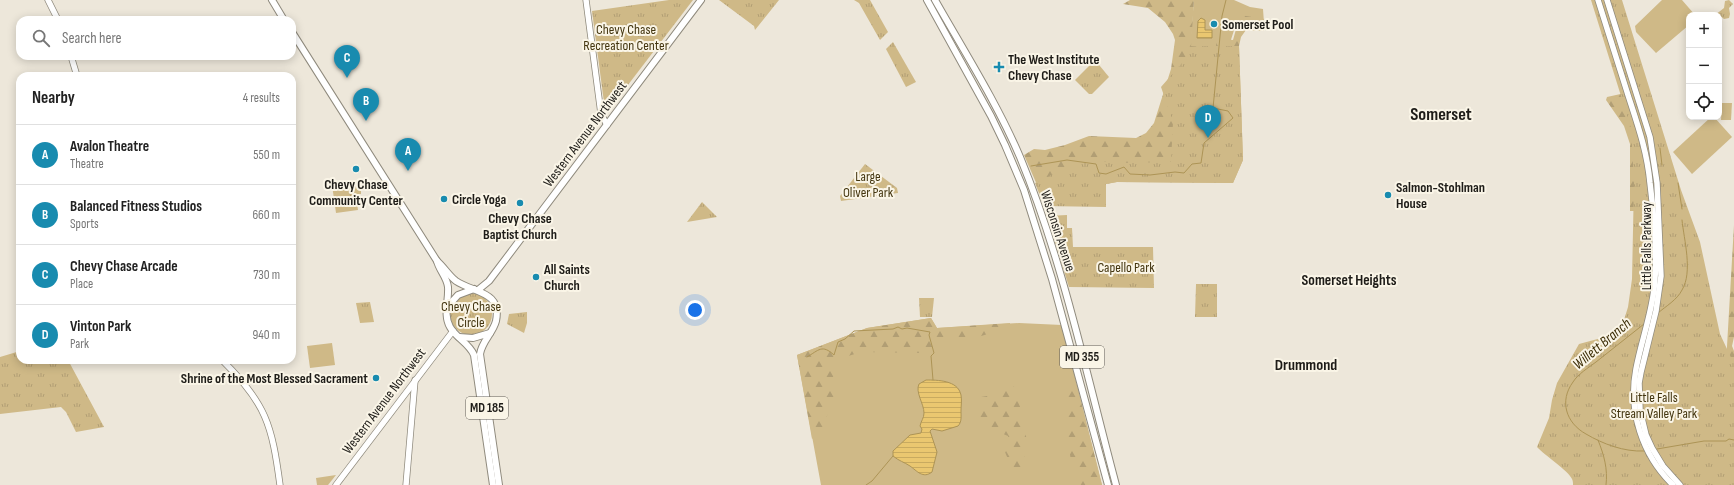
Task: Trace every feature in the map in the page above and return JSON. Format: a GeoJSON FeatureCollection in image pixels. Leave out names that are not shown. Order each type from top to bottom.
{"type":"FeatureCollection","features":[{"type":"Feature","properties":{"kind":"main road"},"geometry":{"type":"LineString","coordinates":[[48,0],[56,16]]}},
{"type":"Feature","properties":{"kind":"main road"},"geometry":{"type":"LineString","coordinates":[[272,0],[282,16]]}},
{"type":"Feature","properties":{"kind":"main road"},"geometry":{"type":"LineString","coordinates":[[586,0],[601,115],[607,125]]}},
{"type":"Feature","properties":{"kind":"main road","name":"Western Avenue Northwest"},"geometry":{"type":"LineString","coordinates":[[476,290],[489,281],[700,0]]}},
{"type":"Feature","properties":{"kind":"main road","name":"Wisconsin Avenue"},"geometry":{"type":"LineString","coordinates":[[927,0],[991,116],[1005,144],[1024,190],[1047,261],[1108,485]]}},
{"type":"Feature","properties":{"kind":"main road","name":"Wisconsin Avenue"},"geometry":{"type":"LineString","coordinates":[[935,0],[998,114],[1027,175],[1046,230],[1070,311],[1116,485]]}},
{"type":"Feature","properties":{"kind":"main road","name":"Little Falls Parkway"},"geometry":{"type":"LineString","coordinates":[[1598,0],[1639,126],[1648,164],[1653,214],[1655,266],[1651,318],[1639,383],[1640,410],[1644,429],[1652,448],[1663,466],[1680,485]]}},
{"type":"Feature","properties":{"kind":"main road","name":"Little Falls Parkway"},"geometry":{"type":"LineString","coordinates":[[1607,0],[1650,137],[1655,164],[1661,268],[1660,289],[1656,311],[1647,325],[1635,377],[1635,410],[1640,432],[1648,451],[1659,470],[1673,485]]}},
{"type":"Feature","properties":{"kind":"main road"},"geometry":{"type":"LineString","coordinates":[[296,38],[437,261],[454,279],[490,297],[495,304],[495,324],[490,333],[473,338],[459,337],[453,331],[446,318],[448,306],[447,283],[437,261]]}},
{"type":"Feature","properties":{"kind":"main road"},"geometry":{"type":"LineString","coordinates":[[72,60],[76,72]]}},
{"type":"Feature","properties":{"kind":"main road"},"geometry":{"type":"LineString","coordinates":[[489,281],[490,297]]}},
{"type":"Feature","properties":{"kind":"main road"},"geometry":{"type":"LineString","coordinates":[[448,306],[458,295],[476,290]]}},
{"type":"Feature","properties":{"kind":"main road","name":"Western Avenue Northwest"},"geometry":{"type":"LineString","coordinates":[[336,485],[453,331]]}},
{"type":"Feature","properties":{"kind":"main road","name":"MD 185"},"geometry":{"type":"LineString","coordinates":[[490,333],[482,346],[480,357],[499,485]]}},
{"type":"Feature","properties":{"kind":"main road","name":"MD 185"},"geometry":{"type":"LineString","coordinates":[[459,337],[471,349],[475,360],[493,485]]}},
{"type":"Feature","properties":{"kind":"main road"},"geometry":{"type":"LineString","coordinates":[[226,364],[247,386],[264,414],[274,442],[280,485]]}},
{"type":"Feature","properties":{"kind":"main road"},"geometry":{"type":"LineString","coordinates":[[406,485],[415,380]]}},
{"type":"Feature","properties":{"kind":"green space","name":"Chevy Chase Recreation Center"},"geometry":{"type":"Polygon","coordinates":[[[669,0],[693,0],[608,111],[605,110],[592,11],[669,0]]]}},
{"type":"Feature","properties":{"kind":"green space"},"geometry":{"type":"Polygon","coordinates":[[[719,0],[779,0],[755,30],[754,26],[719,0]]]}},
{"type":"Feature","properties":{"kind":"green space"},"geometry":{"type":"Polygon","coordinates":[[[854,0],[870,0],[888,32],[880,40],[859,3],[854,0]]]}},
{"type":"Feature","properties":{"kind":"green space"},"geometry":{"type":"Polygon","coordinates":[[[1130,0],[1194,0],[1191,46],[1216,46],[1217,38],[1233,40],[1240,15],[1264,19],[1264,31],[1246,30],[1241,37],[1239,46],[1243,160],[1233,183],[1117,182],[1106,184],[1106,207],[1092,201],[1041,194],[1024,155],[1034,149],[1045,150],[1065,145],[1089,136],[1136,138],[1146,133],[1154,123],[1171,69],[1175,40],[1165,22],[1148,8],[1123,4],[1130,0]]]}},
{"type":"Feature","properties":{"kind":"green space","name":"Somerset Pool"},"geometry":{"type":"Polygon","coordinates":[[[1194,0],[1234,0],[1250,7],[1263,9],[1264,23],[1242,19],[1236,24],[1229,46],[1190,46],[1194,0]]]}},
{"type":"Feature","properties":{"kind":"green space","name":"Little Falls Stream Valley Park"},"geometry":{"type":"Polygon","coordinates":[[[1591,0],[1622,0],[1681,190],[1700,242],[1720,334],[1734,364],[1734,485],[1573,485],[1573,481],[1570,476],[1537,447],[1549,418],[1557,383],[1579,344],[1620,333],[1628,307],[1632,279],[1634,182],[1631,128],[1591,0]]]}},
{"type":"Feature","properties":{"kind":"green space"},"geometry":{"type":"Polygon","coordinates":[[[1662,0],[1682,0],[1692,12],[1686,12],[1686,28],[1656,53],[1636,32],[1635,26],[1662,0]]]}},
{"type":"Feature","properties":{"kind":"green space"},"geometry":{"type":"Polygon","coordinates":[[[1729,0],[1733,4],[1729,8],[1729,18],[1724,19],[1722,17],[1722,12],[1719,12],[1724,8],[1725,1],[1729,0]]]}},
{"type":"Feature","properties":{"kind":"green space"},"geometry":{"type":"Polygon","coordinates":[[[893,42],[916,82],[906,87],[886,49],[893,42]]]}},
{"type":"Feature","properties":{"kind":"green space"},"geometry":{"type":"Polygon","coordinates":[[[1239,46],[1243,160],[1233,183],[1117,182],[1106,184],[1106,207],[1044,206],[1035,183],[1084,159],[1114,163],[1171,162],[1173,122],[1161,87],[1188,56],[1188,47],[1239,46]]]}},
{"type":"Feature","properties":{"kind":"green space"},"geometry":{"type":"Polygon","coordinates":[[[1095,60],[1109,77],[1092,94],[1089,94],[1075,80],[1095,60]]]}},
{"type":"Feature","properties":{"kind":"green space"},"geometry":{"type":"Polygon","coordinates":[[[1625,93],[1642,147],[1645,211],[1630,211],[1630,144],[1624,126],[1606,100],[1607,97],[1625,93]]]}},
{"type":"Feature","properties":{"kind":"green space"},"geometry":{"type":"Polygon","coordinates":[[[1722,103],[1732,103],[1731,120],[1722,120],[1722,103]]]}},
{"type":"Feature","properties":{"kind":"green space"},"geometry":{"type":"Polygon","coordinates":[[[1708,120],[1717,120],[1732,137],[1692,174],[1673,152],[1708,120]]]}},
{"type":"Feature","properties":{"kind":"green space","name":"Large Oliver Park"},"geometry":{"type":"Polygon","coordinates":[[[865,164],[897,188],[898,193],[841,201],[840,196],[865,164]]]}},
{"type":"Feature","properties":{"kind":"green space"},"geometry":{"type":"Polygon","coordinates":[[[364,180],[365,189],[361,190],[361,194],[356,195],[358,210],[336,213],[332,185],[364,180]]]}},
{"type":"Feature","properties":{"kind":"green space"},"geometry":{"type":"Polygon","coordinates":[[[702,202],[717,217],[687,222],[702,202]]]}},
{"type":"Feature","properties":{"kind":"green space","name":"Capello Park"},"geometry":{"type":"Polygon","coordinates":[[[1067,215],[1067,228],[1072,228],[1073,247],[1153,247],[1154,288],[1069,287],[1047,216],[1067,215]]]}},
{"type":"Feature","properties":{"kind":"green space"},"geometry":{"type":"Polygon","coordinates":[[[1734,225],[1734,337],[1732,346],[1734,351],[1734,485],[1719,485],[1734,225]]]}},
{"type":"Feature","properties":{"kind":"green space"},"geometry":{"type":"Polygon","coordinates":[[[1196,284],[1217,284],[1217,317],[1195,317],[1196,284]]]}},
{"type":"Feature","properties":{"kind":"green space","name":"Chevy Chase Circle"},"geometry":{"type":"Polygon","coordinates":[[[471,293],[486,299],[492,314],[486,329],[471,335],[456,329],[450,314],[456,299],[471,293]]]}},
{"type":"Feature","properties":{"kind":"green space"},"geometry":{"type":"Polygon","coordinates":[[[919,298],[934,298],[932,317],[920,317],[919,298]]]}},
{"type":"Feature","properties":{"kind":"green space"},"geometry":{"type":"Polygon","coordinates":[[[370,302],[374,322],[360,323],[356,303],[370,302]]]}},
{"type":"Feature","properties":{"kind":"green space"},"geometry":{"type":"Polygon","coordinates":[[[527,312],[527,323],[524,333],[507,324],[509,314],[527,312]]]}},
{"type":"Feature","properties":{"kind":"green space"},"geometry":{"type":"Polygon","coordinates":[[[931,318],[937,328],[1019,323],[1062,325],[1102,485],[821,485],[797,355],[867,328],[931,318]]]}},
{"type":"Feature","properties":{"kind":"green space"},"geometry":{"type":"Polygon","coordinates":[[[931,318],[937,328],[1010,323],[1010,327],[978,337],[952,339],[941,350],[924,353],[861,352],[842,358],[831,365],[834,374],[832,383],[838,399],[829,410],[822,430],[812,439],[797,355],[867,328],[931,318]]]}},
{"type":"Feature","properties":{"kind":"green space"},"geometry":{"type":"Polygon","coordinates":[[[332,343],[335,365],[310,368],[307,346],[332,343]]]}},
{"type":"Feature","properties":{"kind":"green space"},"geometry":{"type":"Polygon","coordinates":[[[16,352],[16,364],[70,364],[104,427],[76,432],[66,412],[61,407],[0,414],[0,357],[16,352]]]}},
{"type":"Feature","properties":{"kind":"green space"},"geometry":{"type":"Polygon","coordinates":[[[1013,384],[1018,397],[1027,441],[1023,469],[1017,470],[1010,464],[1005,452],[1009,442],[1008,436],[977,423],[981,397],[987,396],[1000,386],[1013,384]]]}},
{"type":"Feature","properties":{"kind":"green space"},"geometry":{"type":"Polygon","coordinates":[[[1077,386],[1102,485],[1078,485],[1072,464],[1068,434],[1067,389],[1077,386]]]}},
{"type":"Feature","properties":{"kind":"green space"},"geometry":{"type":"Polygon","coordinates":[[[336,475],[328,485],[317,485],[316,478],[336,475]]]}},
{"type":"Feature","properties":{"kind":"shaded area"},"geometry":{"type":"Polygon","coordinates":[[[1201,18],[1205,20],[1205,30],[1212,30],[1212,38],[1197,38],[1198,21],[1201,18]]]}},
{"type":"Feature","properties":{"kind":"shaded area"},"geometry":{"type":"Polygon","coordinates":[[[926,380],[946,382],[956,386],[961,395],[961,419],[958,426],[942,431],[932,429],[930,431],[937,452],[932,472],[926,475],[920,474],[910,466],[895,458],[893,456],[893,451],[910,435],[921,433],[922,429],[920,426],[924,413],[918,387],[919,384],[926,380]]]}},
{"type":"Feature","properties":{"kind":"waterway"},"geometry":{"type":"LineString","coordinates":[[1031,166],[1067,160],[1096,164],[1099,173],[1106,174],[1124,167],[1130,174],[1150,175],[1175,172],[1184,173],[1192,164],[1201,163],[1204,143],[1233,118],[1228,111],[1213,108],[1222,16],[1226,0]]}},
{"type":"Feature","properties":{"kind":"waterway"},"geometry":{"type":"LineString","coordinates":[[1660,148],[1662,165]]}},
{"type":"Feature","properties":{"kind":"waterway","name":"Willett Branch"},"geometry":{"type":"LineString","coordinates":[[1678,183],[1682,209]]}},
{"type":"Feature","properties":{"kind":"waterway","name":"Willett Branch"},"geometry":{"type":"LineString","coordinates":[[1658,313],[1677,297],[1685,283],[1687,274],[1687,256],[1682,220]]}},
{"type":"Feature","properties":{"kind":"waterway","name":"Willett Branch"},"geometry":{"type":"LineString","coordinates":[[1644,324],[1578,376],[1569,389],[1566,397],[1566,404],[1569,418],[1586,434],[1614,447],[1644,451]]}},
{"type":"Feature","properties":{"kind":"waterway"},"geometry":{"type":"LineString","coordinates":[[807,357],[820,349],[826,350],[834,355],[838,342],[845,339],[854,331],[893,329],[898,327],[902,329],[907,328],[930,332],[929,335],[934,353],[931,356],[933,380]]}},
{"type":"Feature","properties":{"kind":"waterway"},"geometry":{"type":"LineString","coordinates":[[1598,440],[1605,462],[1606,485]]}},
{"type":"Feature","properties":{"kind":"waterway","name":"Willett Branch"},"geometry":{"type":"LineString","coordinates":[[1657,449],[1704,441],[1734,440]]}},
{"type":"Feature","properties":{"kind":"waterway"},"geometry":{"type":"LineString","coordinates":[[866,485],[872,481],[893,456]]}},
{"type":"Feature","properties":{"kind":"place","name":"Somerset Pool"},"geometry":{"type":"Point","coordinates":[1214,24]}},
{"type":"Feature","properties":{"kind":"place","name":"The West Institute Chevy Chase"},"geometry":{"type":"Point","coordinates":[999,67]}},
{"type":"Feature","properties":{"kind":"place","name":"Chevy Chase Arcade"},"geometry":{"type":"Point","coordinates":[347,78]}},
{"type":"Feature","properties":{"kind":"place","name":"Balanced Fitness Studios"},"geometry":{"type":"Point","coordinates":[366,121]}},
{"type":"Feature","properties":{"kind":"place","name":"Vinton Park"},"geometry":{"type":"Point","coordinates":[1208,138]}},
{"type":"Feature","properties":{"kind":"place","name":"Chevy Chase Community Center"},"geometry":{"type":"Point","coordinates":[356,169]}},
{"type":"Feature","properties":{"kind":"place","name":"Avalon Theatre"},"geometry":{"type":"Point","coordinates":[408,171]}},
{"type":"Feature","properties":{"kind":"place","name":"Salmon-Stohlman House"},"geometry":{"type":"Point","coordinates":[1388,195]}},
{"type":"Feature","properties":{"kind":"place","name":"Circle Yoga"},"geometry":{"type":"Point","coordinates":[444,199]}},
{"type":"Feature","properties":{"kind":"place","name":"Chevy Chase Baptist Church"},"geometry":{"type":"Point","coordinates":[520,203]}},
{"type":"Feature","properties":{"kind":"place","name":"All Saints Church"},"geometry":{"type":"Point","coordinates":[536,277]}},
{"type":"Feature","properties":{"kind":"place","name":"Shrine of the Most Blessed Sacrament"},"geometry":{"type":"Point","coordinates":[376,378]}},
{"type":"Feature","properties":{"kind":"district","name":"Somerset"},"geometry":{"type":"Point","coordinates":[1441,114]}},
{"type":"Feature","properties":{"kind":"district","name":"Somerset Heights"},"geometry":{"type":"Point","coordinates":[1349,280]}},
{"type":"Feature","properties":{"kind":"district","name":"Drummond"},"geometry":{"type":"Point","coordinates":[1306,365]}}]}
